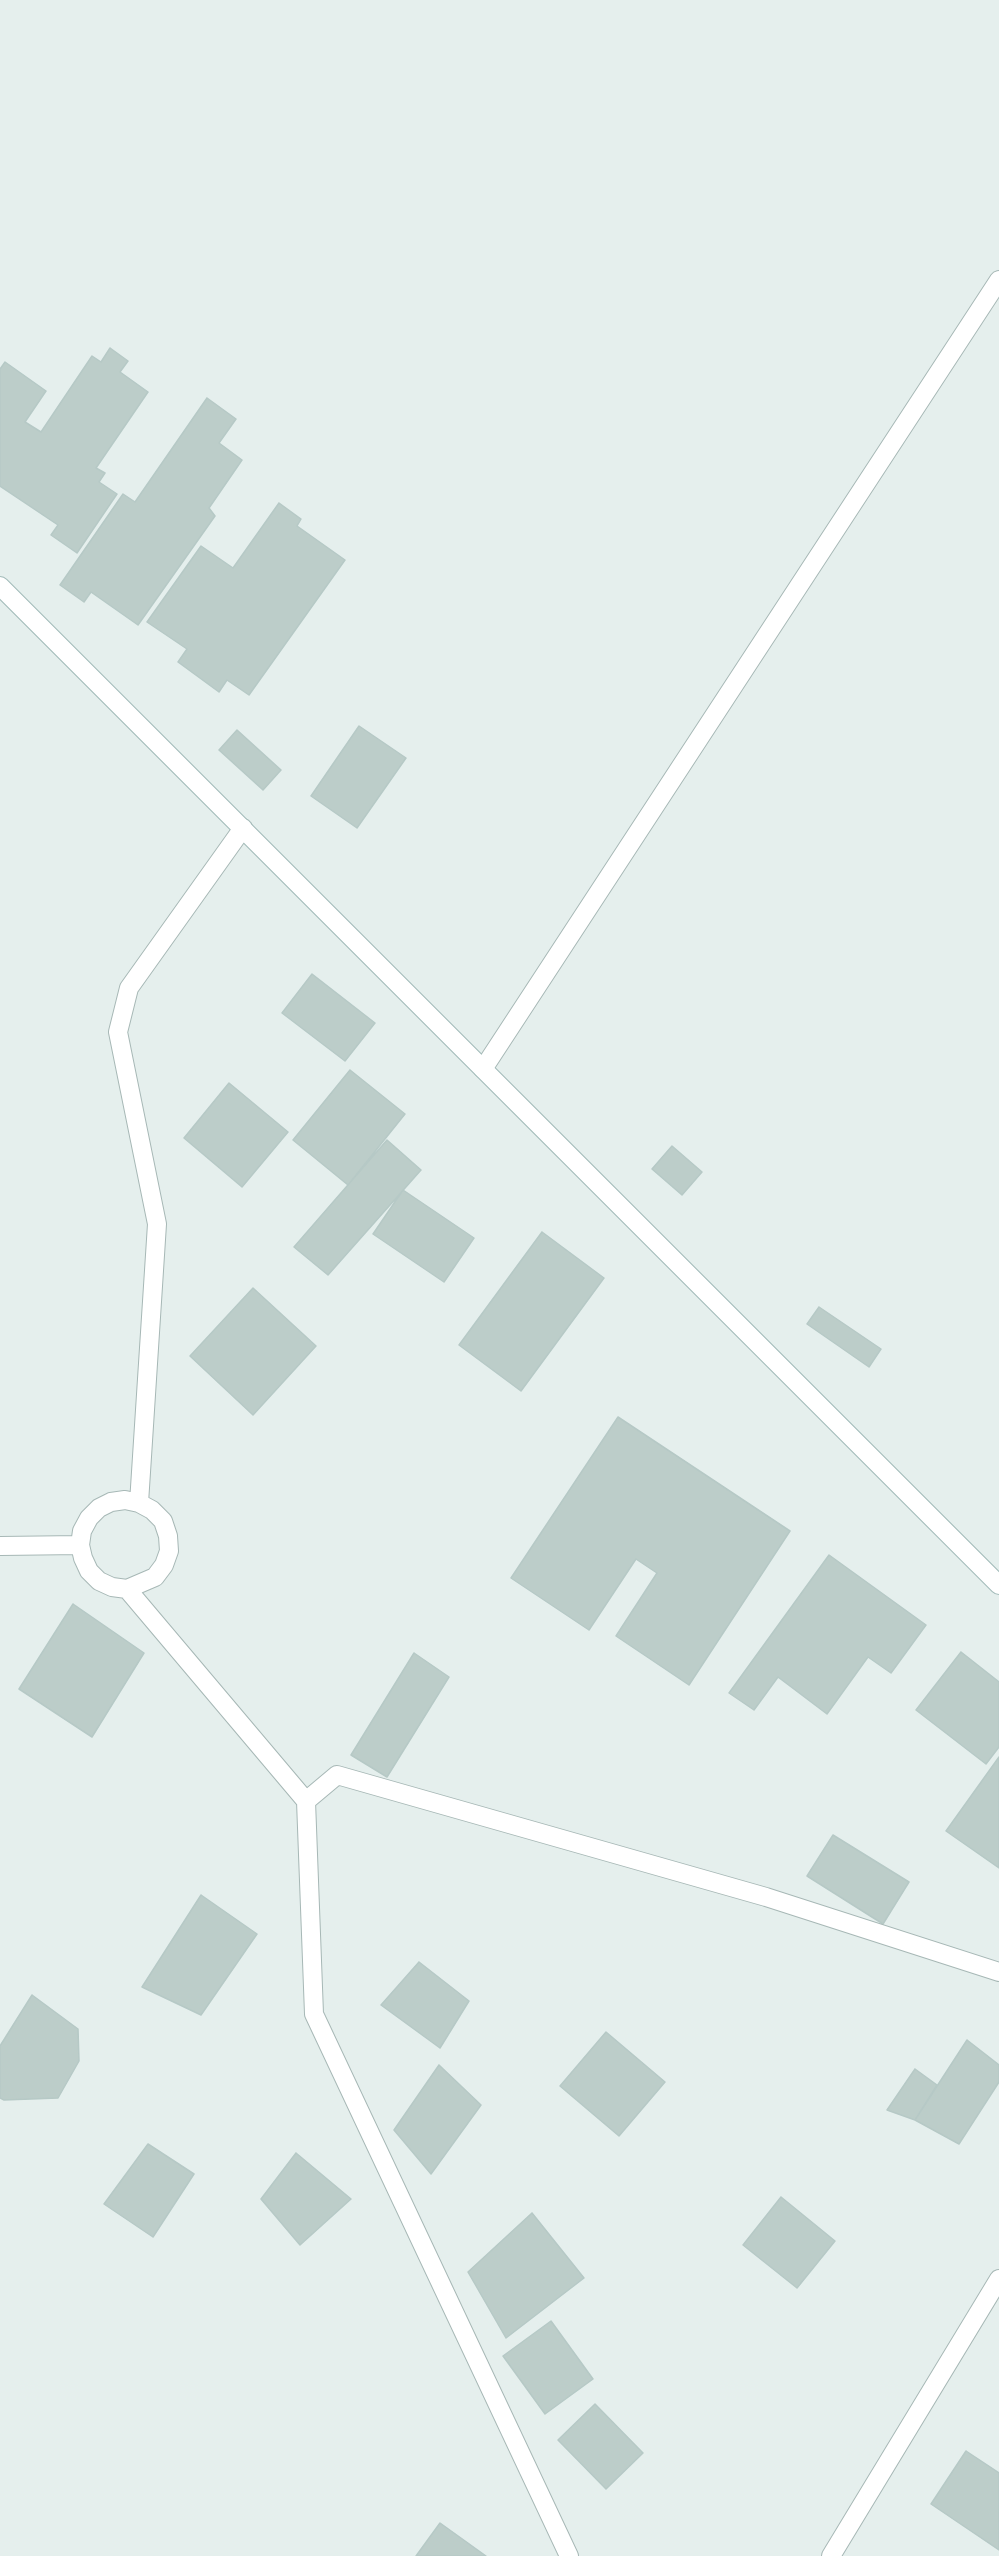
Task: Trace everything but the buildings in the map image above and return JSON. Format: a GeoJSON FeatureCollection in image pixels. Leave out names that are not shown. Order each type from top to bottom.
{"type":"FeatureCollection","features":[{"type":"Feature","properties":{"kind":"street"},"geometry":{"type":"LineString","coordinates":[[483,1069],[999,279]]}},
{"type":"Feature","properties":{"kind":"street"},"geometry":{"type":"LineString","coordinates":[[0,586],[999,1585]]}},
{"type":"Feature","properties":{"kind":"street"},"geometry":{"type":"LineString","coordinates":[[139,1503],[157,1224],[118,1032],[129,988],[243,828]]}},
{"type":"Feature","properties":{"kind":"street"},"geometry":{"type":"LineString","coordinates":[[125,1500],[139,1503],[152,1510],[163,1521],[168,1536],[169,1551],[164,1565],[155,1577],[127,1589],[112,1587],[94,1576],[83,1558],[80,1545],[82,1531],[89,1518],[99,1508],[111,1502],[125,1500]]}},
{"type":"Feature","properties":{"kind":"street"},"geometry":{"type":"LineString","coordinates":[[0,1546],[80,1545]]}},
{"type":"Feature","properties":{"kind":"street"},"geometry":{"type":"LineString","coordinates":[[127,1589],[306,1801],[314,2014],[568,2556]]}},
{"type":"Feature","properties":{"kind":"street"},"geometry":{"type":"LineString","coordinates":[[306,1801],[337,1775],[766,1897],[999,1972]]}},
{"type":"Feature","properties":{"kind":"street"},"geometry":{"type":"LineString","coordinates":[[831,2556],[999,2279]]}}]}
